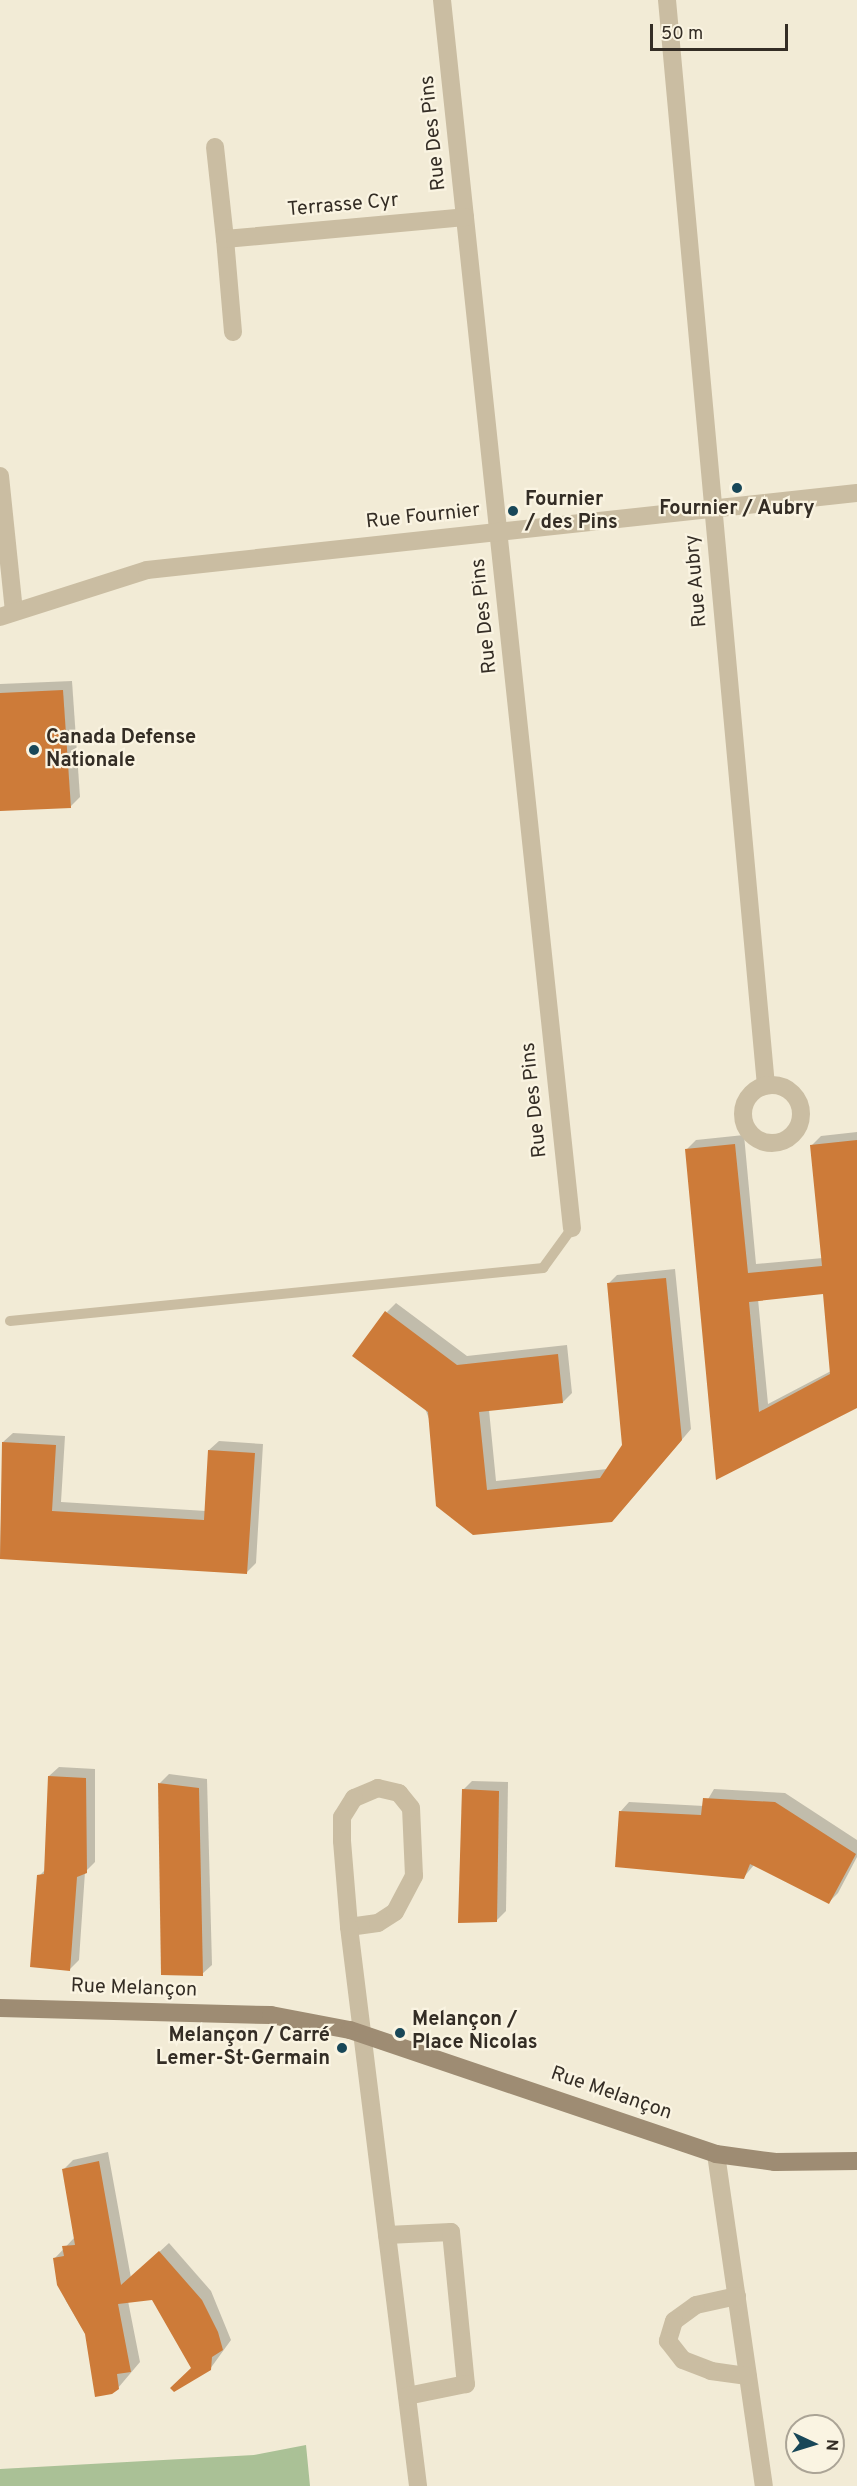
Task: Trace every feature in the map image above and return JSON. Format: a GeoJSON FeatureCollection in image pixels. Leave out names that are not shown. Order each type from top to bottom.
{"type":"FeatureCollection","features":[{"type":"Feature","properties":{"kind":"street","name":"Rue Des Pins"},"geometry":{"type":"LineString","coordinates":[[442,0],[572,1228]]}},
{"type":"Feature","properties":{"kind":"street","name":"Rue Aubry"},"geometry":{"type":"LineString","coordinates":[[667,0],[766,1085]]}},
{"type":"Feature","properties":{"kind":"street"},"geometry":{"type":"LineString","coordinates":[[216,147],[233,332]]}},
{"type":"Feature","properties":{"kind":"street","name":"Terrasse Cyr"},"geometry":{"type":"LineString","coordinates":[[225,239],[465,217]]}},
{"type":"Feature","properties":{"kind":"street"},"geometry":{"type":"LineString","coordinates":[[0,476],[7,614]]}},
{"type":"Feature","properties":{"kind":"street","name":"Rue Fournier"},"geometry":{"type":"LineString","coordinates":[[7,614],[147,570],[857,493]]}},
{"type":"Feature","properties":{"kind":"street"},"geometry":{"type":"LineString","coordinates":[[349,1927],[378,1923],[395,1912],[414,1876],[411,1808],[399,1794],[378,1788],[354,1798],[342,1817],[349,1927],[365,2035],[418,2486]]}},
{"type":"Feature","properties":{"kind":"street","name":"Rue Melançon"},"geometry":{"type":"LineString","coordinates":[[0,2008],[271,2015],[365,2035],[716,2154],[775,2162],[857,2161]]}},
{"type":"Feature","properties":{"kind":"street"},"geometry":{"type":"LineString","coordinates":[[716,2154],[764,2486]]}},
{"type":"Feature","properties":{"kind":"street"},"geometry":{"type":"LineString","coordinates":[[387,2235],[450,2232],[466,2384],[407,2396]]}},
{"type":"Feature","properties":{"kind":"street"},"geometry":{"type":"LineString","coordinates":[[736,2296],[696,2305],[674,2321],[668,2342],[683,2360],[711,2372],[748,2376]]}},
{"type":"Feature","properties":{"kind":"lane"},"geometry":{"type":"LineString","coordinates":[[10,1321],[543,1268],[572,1228]]}},
{"type":"Feature","properties":{"kind":"green space"},"geometry":{"type":"Polygon","coordinates":[[[306,2445],[310,2486],[0,2486],[0,2469],[254,2455],[306,2445]]]}},
{"type":"Feature","properties":{"kind":"building","name":"Canada Defense Nationale"},"geometry":{"type":"Polygon","coordinates":[[[63,690],[71,808],[0,811],[0,693],[63,690]]]}},
{"type":"Feature","properties":{"kind":"building"},"geometry":{"type":"Polygon","coordinates":[[[857,1140],[857,1408],[716,1480],[685,1149],[735,1144],[748,1273],[822,1266],[810,1145],[857,1140]],[[823,1294],[749,1302],[759,1412],[830,1374],[823,1294]]]}},
{"type":"Feature","properties":{"kind":"building"},"geometry":{"type":"Polygon","coordinates":[[[666,1278],[682,1440],[612,1522],[473,1535],[436,1506],[428,1412],[352,1356],[385,1311],[457,1365],[558,1354],[563,1403],[479,1412],[487,1490],[600,1478],[622,1445],[607,1283],[666,1278]]]}},
{"type":"Feature","properties":{"kind":"building"},"geometry":{"type":"Polygon","coordinates":[[[2,1442],[56,1445],[52,1511],[204,1520],[208,1450],[255,1453],[247,1574],[0,1559],[2,1442]]]}},
{"type":"Feature","properties":{"kind":"building"},"geometry":{"type":"Polygon","coordinates":[[[48,1776],[86,1778],[87,1873],[77,1877],[70,1971],[30,1967],[37,1875],[44,1874],[48,1776]]]}},
{"type":"Feature","properties":{"kind":"building"},"geometry":{"type":"Polygon","coordinates":[[[158,1783],[199,1788],[203,1976],[161,1975],[158,1783]]]}},
{"type":"Feature","properties":{"kind":"building"},"geometry":{"type":"Polygon","coordinates":[[[462,1789],[499,1791],[497,1922],[458,1923],[462,1789]]]}},
{"type":"Feature","properties":{"kind":"building"},"geometry":{"type":"Polygon","coordinates":[[[703,1798],[775,1802],[856,1854],[829,1904],[750,1864],[744,1879],[615,1867],[619,1811],[701,1815],[703,1798]]]}},
{"type":"Feature","properties":{"kind":"building"},"geometry":{"type":"Polygon","coordinates":[[[99,2161],[121,2285],[159,2251],[202,2300],[218,2332],[223,2350],[212,2357],[211,2370],[174,2392],[170,2388],[191,2368],[152,2300],[118,2304],[131,2372],[117,2374],[119,2389],[112,2394],[95,2397],[85,2334],[57,2285],[53,2258],[64,2256],[62,2246],[75,2245],[62,2169],[99,2161]]]}},
{"type":"Feature","properties":{"kind":"place","name":"Fournier / Aubry"},"geometry":{"type":"Point","coordinates":[737,488]}},
{"type":"Feature","properties":{"kind":"place","name":"Fournier / des Pins"},"geometry":{"type":"Point","coordinates":[513,511]}},
{"type":"Feature","properties":{"kind":"place","name":"Canada Defense Nationale"},"geometry":{"type":"Point","coordinates":[34,750]}},
{"type":"Feature","properties":{"kind":"place","name":"Melançon / Place Nicolas"},"geometry":{"type":"Point","coordinates":[400,2033]}},
{"type":"Feature","properties":{"kind":"place","name":"Melançon / Carré Lemer-St-Germain"},"geometry":{"type":"Point","coordinates":[342,2048]}}]}
